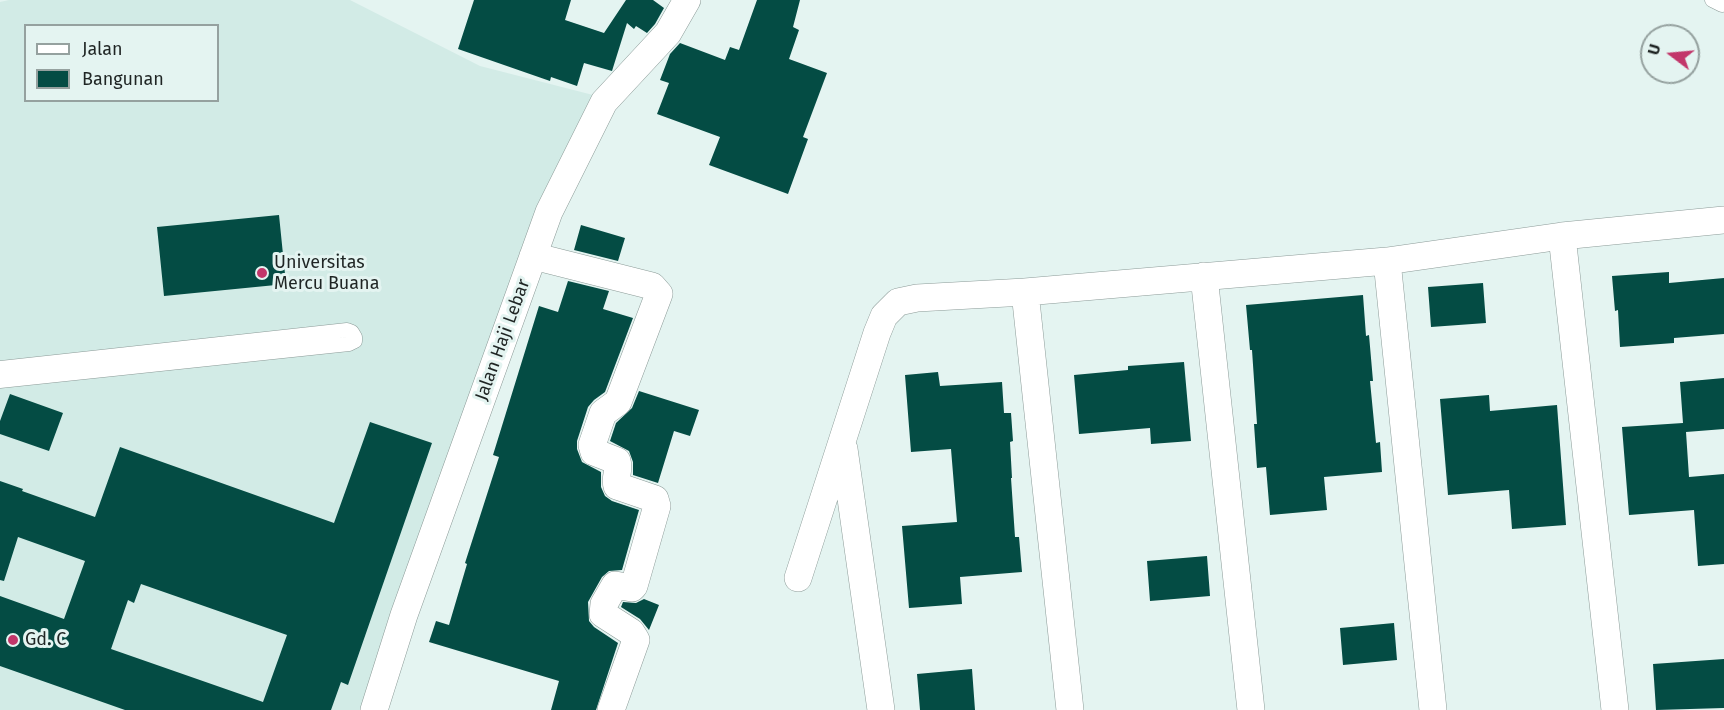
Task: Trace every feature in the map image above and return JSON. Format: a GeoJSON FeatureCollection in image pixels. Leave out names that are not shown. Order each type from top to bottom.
{"type":"FeatureCollection","features":[{"type":"Feature","properties":{"kind":"street","name":"Jalan Haji Lebar"},"geometry":{"type":"LineString","coordinates":[[374,710],[404,615],[549,212],[604,102],[668,33],[687,0]]}},
{"type":"Feature","properties":{"kind":"street"},"geometry":{"type":"LineString","coordinates":[[798,578],[877,333],[884,316],[898,303],[917,298],[1025,292],[1387,261],[1563,236],[1724,220]]}},
{"type":"Feature","properties":{"kind":"street"},"geometry":{"type":"LineString","coordinates":[[1563,236],[1615,710]]}},
{"type":"Feature","properties":{"kind":"street"},"geometry":{"type":"LineString","coordinates":[[533,256],[652,286],[659,294],[618,402],[603,413],[592,446],[594,452],[617,461],[619,470],[615,482],[617,486],[656,500],[657,506],[634,586],[632,588],[615,585],[604,604],[603,614],[632,632],[636,640],[611,710]]}},
{"type":"Feature","properties":{"kind":"street"},"geometry":{"type":"LineString","coordinates":[[1387,261],[1433,710]]}},
{"type":"Feature","properties":{"kind":"street"},"geometry":{"type":"LineString","coordinates":[[1204,276],[1251,710]]}},
{"type":"Feature","properties":{"kind":"street"},"geometry":{"type":"LineString","coordinates":[[1025,292],[1070,710]]}},
{"type":"Feature","properties":{"kind":"street"},"geometry":{"type":"LineString","coordinates":[[843,442],[881,710]]}},
{"type":"Feature","properties":{"kind":"lane"},"geometry":{"type":"LineString","coordinates":[[0,368],[347,330],[355,337],[355,341],[349,344],[0,381]]}},
{"type":"Feature","properties":{"kind":"shaded area","name":"Universitas Mercu Buana"},"geometry":{"type":"Polygon","coordinates":[[[9,0],[350,0],[480,66],[593,95],[379,710],[0,710],[0,2],[9,0]]]}},
{"type":"Feature","properties":{"kind":"building"},"geometry":{"type":"Polygon","coordinates":[[[474,0],[571,0],[565,20],[604,33],[626,0],[653,0],[664,8],[647,33],[636,26],[634,29],[627,23],[612,71],[584,63],[577,86],[551,77],[550,81],[458,49],[474,0]]]}},
{"type":"Feature","properties":{"kind":"building"},"geometry":{"type":"Polygon","coordinates":[[[757,0],[800,0],[793,27],[799,30],[789,59],[827,73],[803,137],[808,139],[788,194],[709,165],[720,137],[657,114],[669,83],[660,80],[670,54],[680,43],[725,60],[730,47],[739,50],[757,0]]]}},
{"type":"Feature","properties":{"kind":"building"},"geometry":{"type":"Polygon","coordinates":[[[279,215],[286,284],[164,296],[157,227],[279,215]]]}},
{"type":"Feature","properties":{"kind":"building"},"geometry":{"type":"Polygon","coordinates":[[[581,225],[625,238],[618,261],[574,250],[581,225]]]}},
{"type":"Feature","properties":{"kind":"building"},"geometry":{"type":"Polygon","coordinates":[[[1669,272],[1669,283],[1724,278],[1724,334],[1674,338],[1674,343],[1620,347],[1618,310],[1615,311],[1612,276],[1669,272]]]}},
{"type":"Feature","properties":{"kind":"building"},"geometry":{"type":"Polygon","coordinates":[[[568,281],[609,291],[603,309],[633,318],[605,392],[588,407],[577,441],[577,449],[582,462],[601,472],[601,487],[605,496],[612,501],[639,510],[622,570],[609,571],[602,577],[588,602],[589,621],[618,643],[596,710],[551,710],[559,681],[429,642],[436,621],[449,625],[467,564],[465,563],[499,457],[493,455],[539,306],[558,312],[568,281]]]}},
{"type":"Feature","properties":{"kind":"building"},"geometry":{"type":"Polygon","coordinates":[[[1483,283],[1486,323],[1431,327],[1428,287],[1483,283]]]}},
{"type":"Feature","properties":{"kind":"building"},"geometry":{"type":"Polygon","coordinates":[[[1363,295],[1366,336],[1369,335],[1373,381],[1370,381],[1376,443],[1380,442],[1382,472],[1324,477],[1327,510],[1270,515],[1266,467],[1257,468],[1254,424],[1257,424],[1252,350],[1250,350],[1246,305],[1363,295]]]}},
{"type":"Feature","properties":{"kind":"building"},"geometry":{"type":"Polygon","coordinates":[[[1184,362],[1191,441],[1151,444],[1150,428],[1079,434],[1074,375],[1128,370],[1128,366],[1184,362]]]}},
{"type":"Feature","properties":{"kind":"building"},"geometry":{"type":"Polygon","coordinates":[[[938,372],[940,386],[1002,382],[1004,413],[1011,413],[1013,441],[1010,442],[1011,478],[1015,537],[1019,537],[1022,572],[960,577],[962,604],[909,608],[902,526],[957,522],[951,449],[911,452],[905,375],[938,372]]]}},
{"type":"Feature","properties":{"kind":"building"},"geometry":{"type":"Polygon","coordinates":[[[1724,378],[1724,429],[1686,432],[1689,477],[1724,474],[1724,564],[1698,566],[1694,510],[1629,515],[1622,427],[1683,423],[1680,382],[1724,378]]]}},
{"type":"Feature","properties":{"kind":"building"},"geometry":{"type":"Polygon","coordinates":[[[639,391],[699,410],[690,436],[674,431],[658,483],[633,475],[633,462],[629,451],[610,441],[616,423],[632,408],[639,391]]]}},
{"type":"Feature","properties":{"kind":"building"},"geometry":{"type":"Polygon","coordinates":[[[10,394],[63,413],[49,451],[0,434],[0,421],[10,394]]]}},
{"type":"Feature","properties":{"kind":"building"},"geometry":{"type":"Polygon","coordinates":[[[1489,395],[1490,411],[1557,405],[1566,525],[1512,529],[1509,490],[1448,495],[1440,399],[1489,395]]]}},
{"type":"Feature","properties":{"kind":"building"},"geometry":{"type":"Polygon","coordinates":[[[370,422],[432,443],[348,685],[341,682],[331,710],[125,710],[0,666],[0,596],[64,619],[85,561],[18,537],[4,581],[0,580],[0,481],[95,517],[120,447],[334,523],[370,422]],[[141,584],[134,603],[128,600],[111,649],[263,702],[287,635],[141,584]]]}},
{"type":"Feature","properties":{"kind":"building"},"geometry":{"type":"Polygon","coordinates":[[[1207,556],[1210,596],[1150,601],[1147,561],[1207,556]]]}},
{"type":"Feature","properties":{"kind":"building"},"geometry":{"type":"Polygon","coordinates":[[[644,599],[659,605],[649,630],[640,619],[621,607],[623,602],[636,603],[644,599]]]}},
{"type":"Feature","properties":{"kind":"building"},"geometry":{"type":"Polygon","coordinates":[[[1394,623],[1397,660],[1343,665],[1340,628],[1394,623]]]}},
{"type":"Feature","properties":{"kind":"building"},"geometry":{"type":"Polygon","coordinates":[[[1724,659],[1724,708],[1656,710],[1653,664],[1724,659]]]}},
{"type":"Feature","properties":{"kind":"building"},"geometry":{"type":"Polygon","coordinates":[[[972,669],[975,710],[920,710],[917,674],[972,669]]]}},
{"type":"Feature","properties":{"kind":"place","name":"Universitas Mercu Buana"},"geometry":{"type":"Point","coordinates":[262,273]}},
{"type":"Feature","properties":{"kind":"place","name":"Gd. C"},"geometry":{"type":"Point","coordinates":[13,640]}}]}
